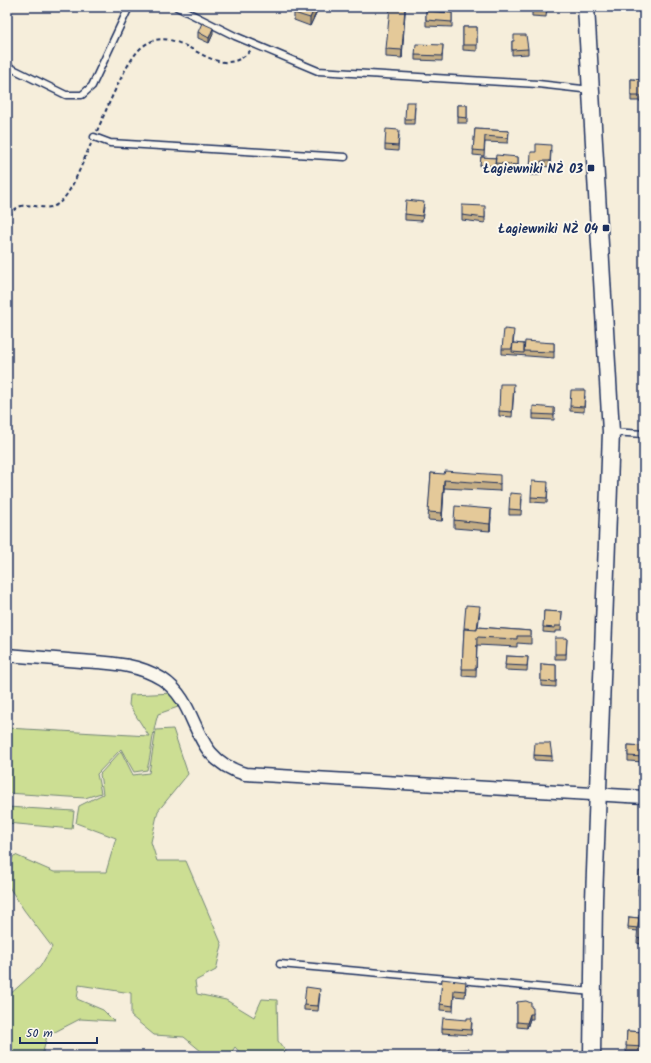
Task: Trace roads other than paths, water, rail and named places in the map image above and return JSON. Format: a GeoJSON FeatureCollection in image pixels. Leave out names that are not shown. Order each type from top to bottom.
{"type":"FeatureCollection","features":[{"type":"Feature","properties":{"kind":"street"},"geometry":{"type":"LineString","coordinates":[[586,7],[611,432],[598,794],[592,1056]]}},
{"type":"Feature","properties":{"kind":"street"},"geometry":{"type":"LineString","coordinates":[[7,655],[124,664],[145,670],[162,679],[176,692],[184,703],[203,744],[213,757],[227,767],[245,774],[255,776],[644,797]]}},
{"type":"Feature","properties":{"kind":"lane"},"geometry":{"type":"LineString","coordinates":[[7,66],[66,95],[82,95],[92,86],[130,7]]}},
{"type":"Feature","properties":{"kind":"lane"},"geometry":{"type":"LineString","coordinates":[[177,7],[256,45],[310,68],[327,72],[538,84],[591,90]]}},
{"type":"Feature","properties":{"kind":"lane"},"geometry":{"type":"LineString","coordinates":[[94,137],[103,142],[118,144],[345,157]]}},
{"type":"Feature","properties":{"kind":"lane"},"geometry":{"type":"LineString","coordinates":[[611,432],[644,434]]}},
{"type":"Feature","properties":{"kind":"lane"},"geometry":{"type":"LineString","coordinates":[[280,964],[593,992]]}},
{"type":"Feature","properties":{"kind":"place","name":"Łagiewniki NŻ 03"},"geometry":{"type":"Point","coordinates":[591,168]}},
{"type":"Feature","properties":{"kind":"place","name":"Łagiewniki NŻ 04"},"geometry":{"type":"Point","coordinates":[606,228]}}]}
